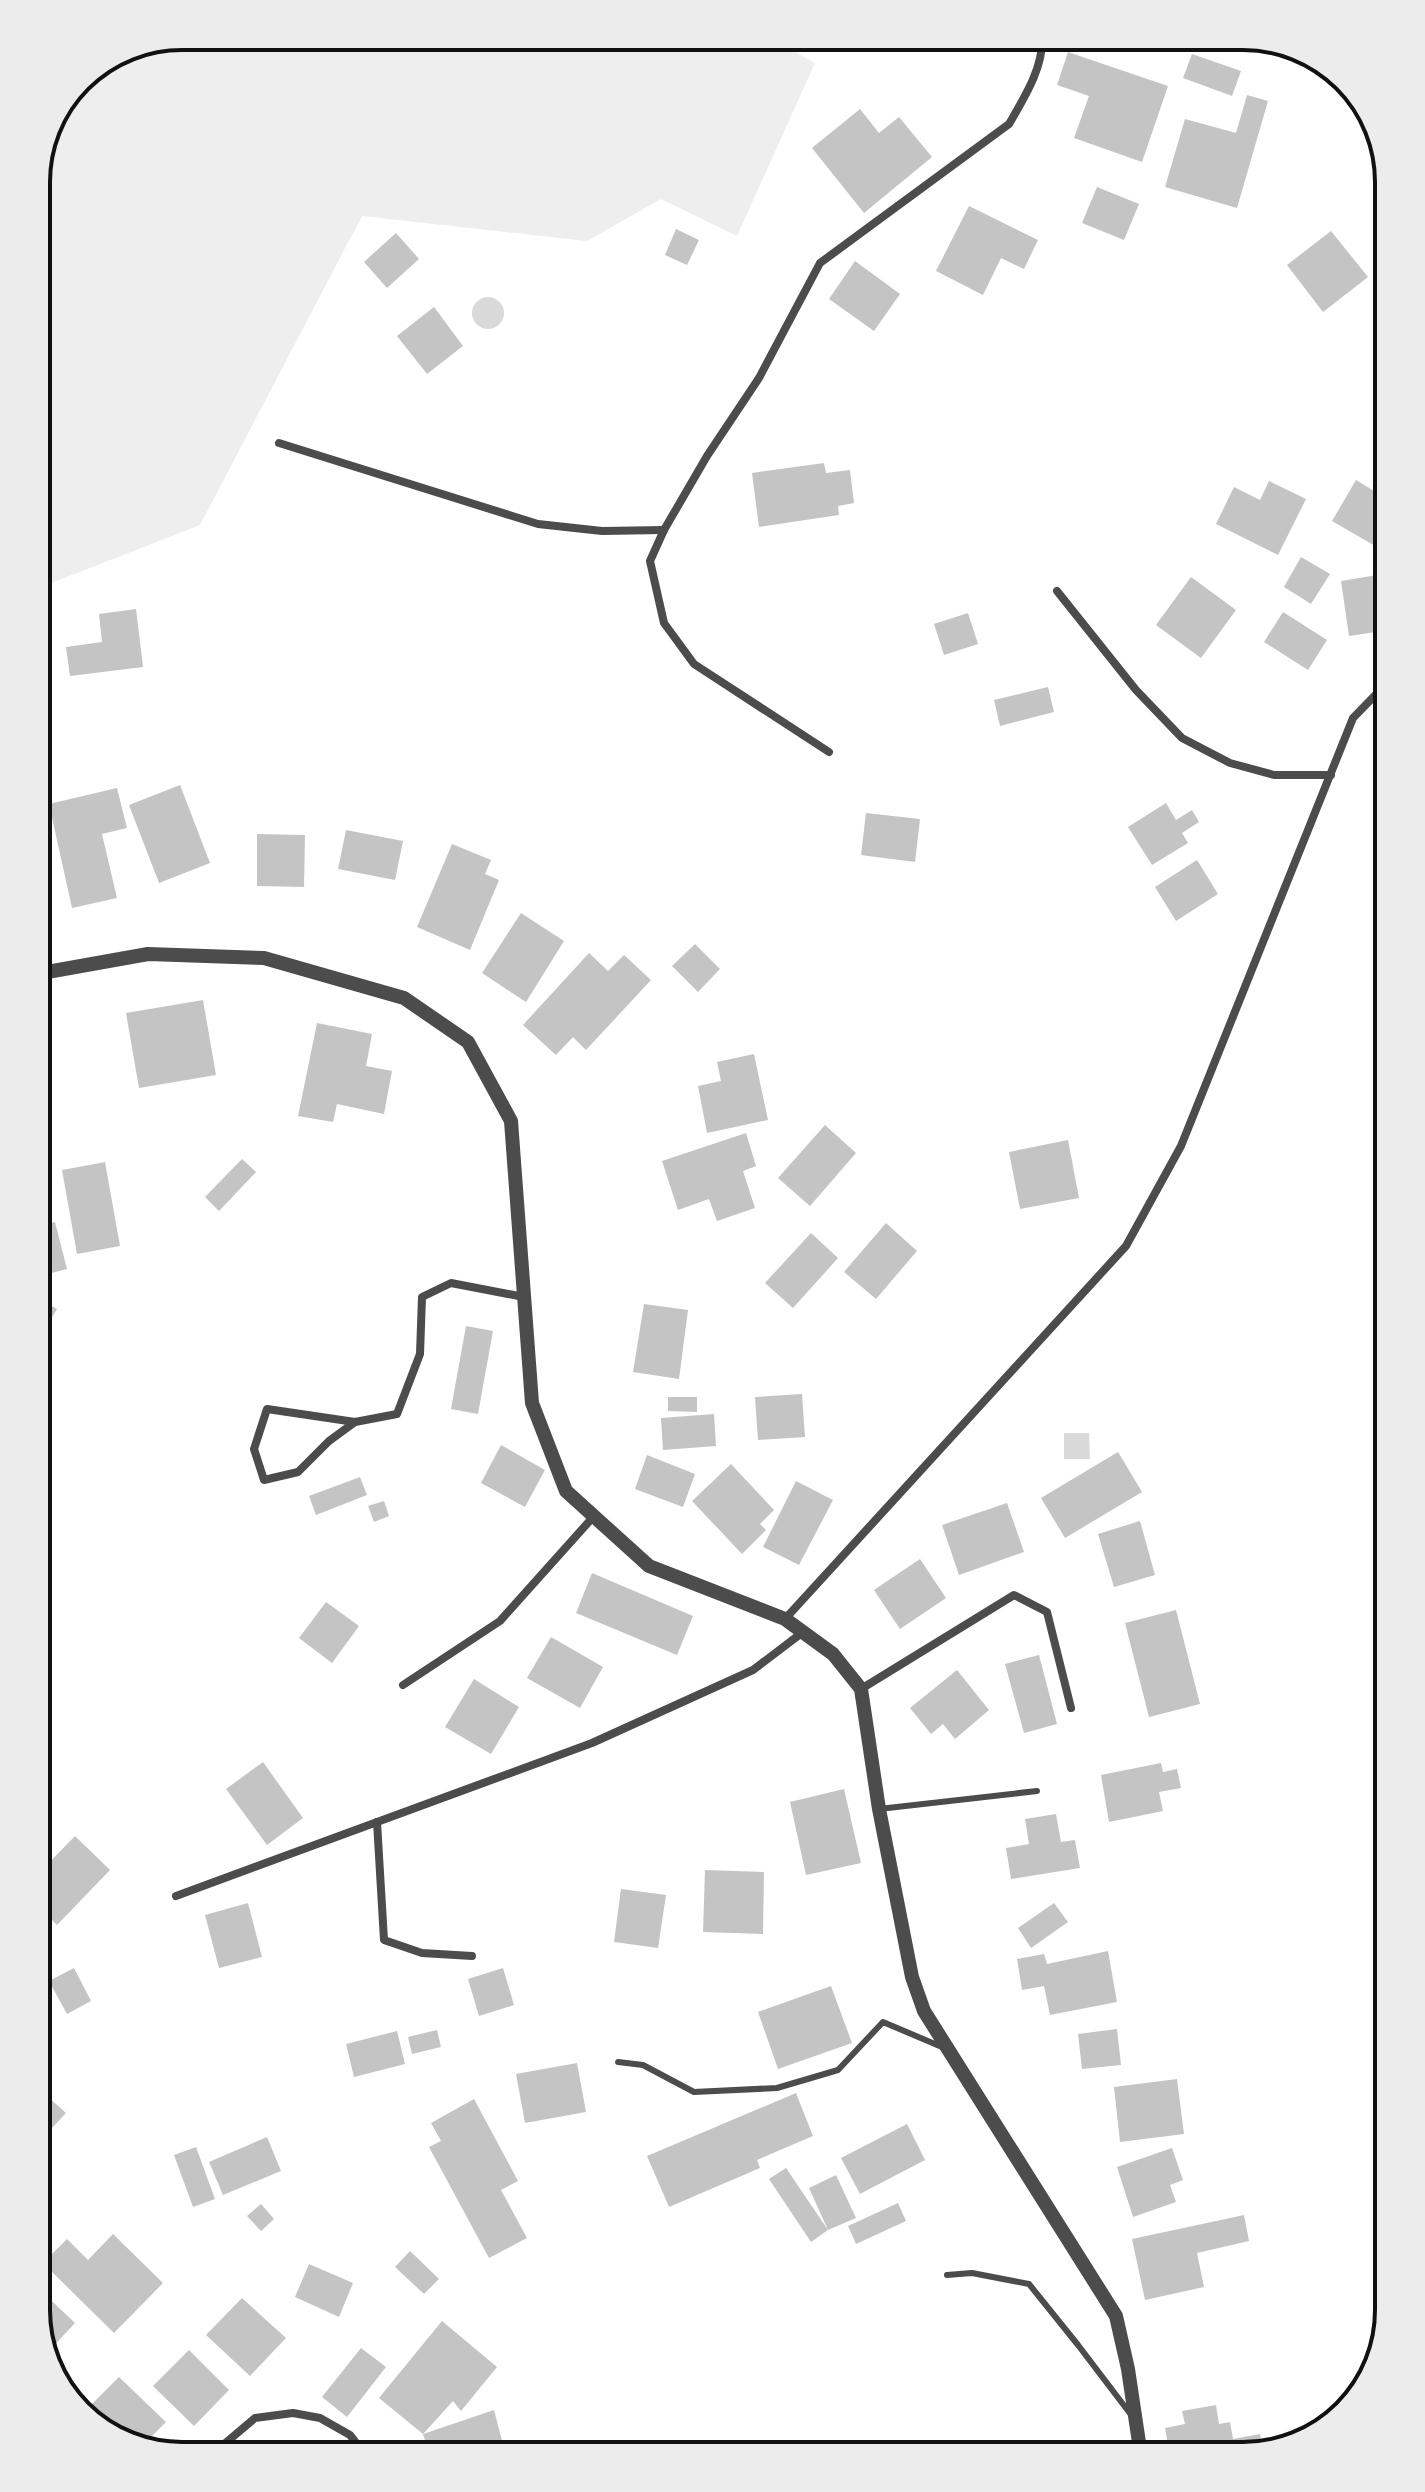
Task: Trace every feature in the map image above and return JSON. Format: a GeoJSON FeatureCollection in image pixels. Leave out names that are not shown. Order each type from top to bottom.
{"type":"FeatureCollection","features":[{"type":"Feature","properties":{"kind":"street"},"geometry":{"type":"LineString","coordinates":[[829,752],[694,664],[664,623],[650,561],[664,530],[707,456],[759,378],[820,263],[1009,124],[1043,50]]}},
{"type":"Feature","properties":{"kind":"street"},"geometry":{"type":"LineString","coordinates":[[279,443],[538,524],[602,531],[664,530]]}},
{"type":"Feature","properties":{"kind":"street"},"geometry":{"type":"LineString","coordinates":[[1057,591],[1136,690],[1182,738],[1230,763],[1274,775],[1331,775]]}},
{"type":"Feature","properties":{"kind":"street"},"geometry":{"type":"LineString","coordinates":[[785,1619],[1126,1246],[1181,1146],[1353,718],[1375,695]]}},
{"type":"Feature","properties":{"kind":"street"},"geometry":{"type":"LineString","coordinates":[[50,972],[148,954],[264,958],[404,998],[468,1042],[511,1121],[532,1403],[566,1491],[649,1566],[785,1619],[833,1654],[861,1689],[879,1809],[912,1977],[924,2011],[1116,2316],[1139,2442]]}},
{"type":"Feature","properties":{"kind":"street"},"geometry":{"type":"LineString","coordinates":[[355,1422],[329,1441],[298,1472],[264,1480],[254,1449],[267,1409],[355,1422],[397,1414],[420,1354],[422,1297],[451,1283],[524,1297]]}},
{"type":"Feature","properties":{"kind":"street"},"geometry":{"type":"LineString","coordinates":[[403,1685],[500,1621],[594,1516]]}},
{"type":"Feature","properties":{"kind":"street"},"geometry":{"type":"LineString","coordinates":[[861,1689],[1014,1595],[1047,1612],[1071,1708]]}},
{"type":"Feature","properties":{"kind":"street"},"geometry":{"type":"LineString","coordinates":[[176,1896],[592,1743],[753,1670],[803,1631]]}},
{"type":"Feature","properties":{"kind":"street"},"geometry":{"type":"LineString","coordinates":[[377,1822],[384,1940],[422,1953],[472,1956]]}},
{"type":"Feature","properties":{"kind":"street"},"geometry":{"type":"LineString","coordinates":[[227,2442],[255,2418],[293,2413],[320,2418],[350,2435],[355,2442]]}},
{"type":"Feature","properties":{"kind":"lane"},"geometry":{"type":"LineString","coordinates":[[879,1809],[1037,1791]]}},
{"type":"Feature","properties":{"kind":"lane"},"geometry":{"type":"LineString","coordinates":[[618,2062],[643,2065],[694,2092],[777,2088],[838,2070],[883,2022],[949,2050]]}},
{"type":"Feature","properties":{"kind":"lane"},"geometry":{"type":"LineString","coordinates":[[947,2275],[972,2273],[1029,2284],[1136,2422]]}},
{"type":"Feature","properties":{"kind":"shaded area"},"geometry":{"type":"Polygon","coordinates":[[[182,50],[791,50],[815,63],[737,236],[661,199],[587,241],[362,216],[200,525],[50,584],[50,174],[64,124],[77,102],[95,83],[116,68],[140,57],[182,50]]]}},
{"type":"Feature","properties":{"kind":"shaded area"},"geometry":{"type":"Polygon","coordinates":[[[488,297],[499,302],[504,313],[499,324],[488,329],[477,324],[472,313],[477,302],[488,297]]]}},
{"type":"Feature","properties":{"kind":"shaded area"},"geometry":{"type":"Polygon","coordinates":[[[1064,1433],[1089,1433],[1090,1459],[1064,1459],[1064,1433]]]}},
{"type":"Feature","properties":{"kind":"building"},"geometry":{"type":"Polygon","coordinates":[[[1068,52],[1168,86],[1142,162],[1074,138],[1089,96],[1057,85],[1068,52]]]}},
{"type":"Feature","properties":{"kind":"building"},"geometry":{"type":"Polygon","coordinates":[[[1192,54],[1241,71],[1232,96],[1183,78],[1192,54]]]}},
{"type":"Feature","properties":{"kind":"building"},"geometry":{"type":"Polygon","coordinates":[[[1247,95],[1268,101],[1237,208],[1165,187],[1185,119],[1236,133],[1247,95]]]}},
{"type":"Feature","properties":{"kind":"building"},"geometry":{"type":"Polygon","coordinates":[[[860,109],[879,133],[899,117],[932,157],[864,213],[812,148],[860,109]]]}},
{"type":"Feature","properties":{"kind":"building"},"geometry":{"type":"Polygon","coordinates":[[[1097,187],[1139,204],[1124,240],[1082,223],[1097,187]]]}},
{"type":"Feature","properties":{"kind":"building"},"geometry":{"type":"Polygon","coordinates":[[[969,206],[1038,240],[1024,269],[1001,258],[983,295],[936,271],[969,206]]]}},
{"type":"Feature","properties":{"kind":"building"},"geometry":{"type":"Polygon","coordinates":[[[676,229],[699,240],[687,265],[665,255],[676,229]]]}},
{"type":"Feature","properties":{"kind":"building"},"geometry":{"type":"Polygon","coordinates":[[[1331,231],[1368,277],[1323,312],[1287,265],[1331,231]]]}},
{"type":"Feature","properties":{"kind":"building"},"geometry":{"type":"Polygon","coordinates":[[[396,233],[419,259],[387,288],[364,262],[396,233]]]}},
{"type":"Feature","properties":{"kind":"building"},"geometry":{"type":"Polygon","coordinates":[[[855,261],[900,294],[874,331],[829,299],[855,261]]]}},
{"type":"Feature","properties":{"kind":"building"},"geometry":{"type":"Polygon","coordinates":[[[434,307],[463,346],[427,374],[397,336],[434,307]]]}},
{"type":"Feature","properties":{"kind":"building"},"geometry":{"type":"Polygon","coordinates":[[[824,463],[826,473],[850,470],[854,503],[838,506],[839,515],[759,527],[752,473],[824,463]]]}},
{"type":"Feature","properties":{"kind":"building"},"geometry":{"type":"Polygon","coordinates":[[[1356,480],[1375,492],[1375,546],[1332,521],[1356,480]]]}},
{"type":"Feature","properties":{"kind":"building"},"geometry":{"type":"Polygon","coordinates":[[[1269,481],[1306,499],[1278,555],[1216,524],[1234,487],[1260,500],[1269,481]]]}},
{"type":"Feature","properties":{"kind":"building"},"geometry":{"type":"Polygon","coordinates":[[[1301,557],[1330,574],[1311,604],[1284,587],[1301,557]]]}},
{"type":"Feature","properties":{"kind":"building"},"geometry":{"type":"Polygon","coordinates":[[[1375,575],[1375,632],[1349,636],[1341,581],[1375,575]]]}},
{"type":"Feature","properties":{"kind":"building"},"geometry":{"type":"Polygon","coordinates":[[[1191,577],[1236,610],[1201,658],[1156,625],[1191,577]]]}},
{"type":"Feature","properties":{"kind":"building"},"geometry":{"type":"Polygon","coordinates":[[[136,609],[143,667],[70,676],[66,647],[102,642],[99,614],[136,609]]]}},
{"type":"Feature","properties":{"kind":"building"},"geometry":{"type":"Polygon","coordinates":[[[1283,612],[1327,640],[1308,670],[1264,642],[1283,612]]]}},
{"type":"Feature","properties":{"kind":"building"},"geometry":{"type":"Polygon","coordinates":[[[968,613],[978,644],[944,655],[934,624],[968,613]]]}},
{"type":"Feature","properties":{"kind":"building"},"geometry":{"type":"Polygon","coordinates":[[[1048,687],[1054,712],[1000,726],[994,700],[1048,687]]]}},
{"type":"Feature","properties":{"kind":"building"},"geometry":{"type":"Polygon","coordinates":[[[180,785],[210,863],[159,883],[129,805],[180,785]]]}},
{"type":"Feature","properties":{"kind":"building"},"geometry":{"type":"Polygon","coordinates":[[[117,788],[127,828],[102,834],[117,898],[72,908],[50,804],[117,788]]]}},
{"type":"Feature","properties":{"kind":"building"},"geometry":{"type":"Polygon","coordinates":[[[1166,803],[1176,820],[1192,810],[1199,822],[1182,833],[1188,843],[1152,865],[1128,827],[1166,803]]]}},
{"type":"Feature","properties":{"kind":"building"},"geometry":{"type":"Polygon","coordinates":[[[866,813],[920,819],[915,862],[861,855],[866,813]]]}},
{"type":"Feature","properties":{"kind":"building"},"geometry":{"type":"Polygon","coordinates":[[[346,830],[403,841],[395,880],[338,869],[346,830]]]}},
{"type":"Feature","properties":{"kind":"building"},"geometry":{"type":"Polygon","coordinates":[[[257,834],[305,835],[304,887],[257,886],[257,834]]]}},
{"type":"Feature","properties":{"kind":"building"},"geometry":{"type":"Polygon","coordinates":[[[452,844],[491,860],[485,874],[499,880],[470,950],[417,927],[452,844]]]}},
{"type":"Feature","properties":{"kind":"building"},"geometry":{"type":"Polygon","coordinates":[[[1197,860],[1218,894],[1176,921],[1155,887],[1197,860]]]}},
{"type":"Feature","properties":{"kind":"building"},"geometry":{"type":"Polygon","coordinates":[[[521,913],[564,941],[526,1002],[482,973],[521,913]]]}},
{"type":"Feature","properties":{"kind":"building"},"geometry":{"type":"Polygon","coordinates":[[[695,944],[720,969],[698,992],[672,966],[695,944]]]}},
{"type":"Feature","properties":{"kind":"building"},"geometry":{"type":"Polygon","coordinates":[[[589,953],[608,971],[624,955],[651,980],[586,1050],[573,1037],[556,1055],[523,1025],[589,953]]]}},
{"type":"Feature","properties":{"kind":"building"},"geometry":{"type":"Polygon","coordinates":[[[203,1000],[216,1075],[139,1088],[126,1013],[203,1000]]]}},
{"type":"Feature","properties":{"kind":"building"},"geometry":{"type":"Polygon","coordinates":[[[317,1023],[372,1034],[366,1066],[392,1071],[384,1114],[337,1104],[333,1122],[298,1116],[317,1023]]]}},
{"type":"Feature","properties":{"kind":"building"},"geometry":{"type":"Polygon","coordinates":[[[754,1054],[768,1120],[707,1133],[698,1086],[721,1081],[717,1062],[754,1054]]]}},
{"type":"Feature","properties":{"kind":"building"},"geometry":{"type":"Polygon","coordinates":[[[825,1125],[856,1153],[810,1206],[778,1178],[825,1125]]]}},
{"type":"Feature","properties":{"kind":"building"},"geometry":{"type":"Polygon","coordinates":[[[746,1133],[756,1166],[743,1171],[755,1208],[717,1221],[709,1199],[678,1210],[662,1161],[746,1133]]]}},
{"type":"Feature","properties":{"kind":"building"},"geometry":{"type":"Polygon","coordinates":[[[1068,1140],[1079,1198],[1020,1209],[1009,1152],[1068,1140]]]}},
{"type":"Feature","properties":{"kind":"building"},"geometry":{"type":"Polygon","coordinates":[[[242,1159],[256,1172],[219,1211],[205,1197],[242,1159]]]}},
{"type":"Feature","properties":{"kind":"building"},"geometry":{"type":"Polygon","coordinates":[[[105,1162],[120,1246],[77,1254],[62,1170],[105,1162]]]}},
{"type":"Feature","properties":{"kind":"building"},"geometry":{"type":"Polygon","coordinates":[[[55,1222],[67,1269],[50,1273],[50,1223],[55,1222]]]}},
{"type":"Feature","properties":{"kind":"building"},"geometry":{"type":"Polygon","coordinates":[[[886,1223],[917,1251],[876,1299],[844,1272],[886,1223]]]}},
{"type":"Feature","properties":{"kind":"building"},"geometry":{"type":"Polygon","coordinates":[[[811,1233],[838,1258],[793,1308],[765,1283],[811,1233]]]}},
{"type":"Feature","properties":{"kind":"building"},"geometry":{"type":"Polygon","coordinates":[[[644,1304],[688,1310],[679,1379],[633,1372],[644,1304]]]}},
{"type":"Feature","properties":{"kind":"building"},"geometry":{"type":"Polygon","coordinates":[[[50,1305],[57,1309],[50,1321],[50,1305]]]}},
{"type":"Feature","properties":{"kind":"building"},"geometry":{"type":"Polygon","coordinates":[[[466,1326],[493,1331],[478,1414],[451,1409],[466,1326]]]}},
{"type":"Feature","properties":{"kind":"building"},"geometry":{"type":"Polygon","coordinates":[[[802,1394],[805,1437],[758,1440],[755,1397],[802,1394]]]}},
{"type":"Feature","properties":{"kind":"building"},"geometry":{"type":"Polygon","coordinates":[[[668,1397],[697,1397],[697,1412],[668,1411],[668,1397]]]}},
{"type":"Feature","properties":{"kind":"building"},"geometry":{"type":"Polygon","coordinates":[[[714,1414],[716,1446],[663,1450],[661,1418],[714,1414]]]}},
{"type":"Feature","properties":{"kind":"building"},"geometry":{"type":"Polygon","coordinates":[[[501,1445],[545,1470],[525,1507],[481,1483],[501,1445]]]}},
{"type":"Feature","properties":{"kind":"building"},"geometry":{"type":"Polygon","coordinates":[[[1118,1452],[1142,1492],[1065,1538],[1041,1498],[1118,1452]]]}},
{"type":"Feature","properties":{"kind":"building"},"geometry":{"type":"Polygon","coordinates":[[[647,1455],[695,1474],[683,1507],[635,1489],[647,1455]]]}},
{"type":"Feature","properties":{"kind":"building"},"geometry":{"type":"Polygon","coordinates":[[[731,1464],[774,1510],[760,1524],[766,1530],[742,1554],[692,1501],[731,1464]]]}},
{"type":"Feature","properties":{"kind":"building"},"geometry":{"type":"Polygon","coordinates":[[[360,1477],[367,1495],[316,1515],[309,1496],[360,1477]]]}},
{"type":"Feature","properties":{"kind":"building"},"geometry":{"type":"Polygon","coordinates":[[[796,1481],[833,1500],[799,1565],[763,1547],[796,1481]]]}},
{"type":"Feature","properties":{"kind":"building"},"geometry":{"type":"Polygon","coordinates":[[[384,1501],[389,1516],[374,1522],[368,1506],[384,1501]]]}},
{"type":"Feature","properties":{"kind":"building"},"geometry":{"type":"Polygon","coordinates":[[[1007,1503],[1024,1552],[959,1575],[942,1525],[1007,1503]]]}},
{"type":"Feature","properties":{"kind":"building"},"geometry":{"type":"Polygon","coordinates":[[[1140,1521],[1155,1575],[1114,1587],[1098,1534],[1140,1521]]]}},
{"type":"Feature","properties":{"kind":"building"},"geometry":{"type":"Polygon","coordinates":[[[920,1559],[946,1598],[900,1629],[874,1590],[920,1559]]]}},
{"type":"Feature","properties":{"kind":"building"},"geometry":{"type":"Polygon","coordinates":[[[592,1573],[693,1616],[677,1655],[576,1613],[592,1573]]]}},
{"type":"Feature","properties":{"kind":"building"},"geometry":{"type":"Polygon","coordinates":[[[326,1602],[359,1626],[332,1663],[299,1638],[326,1602]]]}},
{"type":"Feature","properties":{"kind":"building"},"geometry":{"type":"Polygon","coordinates":[[[1176,1610],[1200,1704],[1149,1717],[1125,1623],[1176,1610]]]}},
{"type":"Feature","properties":{"kind":"building"},"geometry":{"type":"Polygon","coordinates":[[[551,1637],[603,1667],[580,1708],[527,1678],[551,1637]]]}},
{"type":"Feature","properties":{"kind":"building"},"geometry":{"type":"Polygon","coordinates":[[[1039,1655],[1057,1724],[1024,1733],[1005,1664],[1039,1655]]]}},
{"type":"Feature","properties":{"kind":"building"},"geometry":{"type":"Polygon","coordinates":[[[957,1670],[989,1710],[955,1739],[943,1724],[931,1734],[910,1708],[957,1670]]]}},
{"type":"Feature","properties":{"kind":"building"},"geometry":{"type":"Polygon","coordinates":[[[474,1679],[519,1707],[491,1754],[445,1727],[474,1679]]]}},
{"type":"Feature","properties":{"kind":"building"},"geometry":{"type":"Polygon","coordinates":[[[263,1762],[303,1818],[267,1845],[226,1789],[263,1762]]]}},
{"type":"Feature","properties":{"kind":"building"},"geometry":{"type":"Polygon","coordinates":[[[1161,1763],[1163,1772],[1177,1769],[1181,1788],[1159,1792],[1163,1811],[1109,1822],[1101,1775],[1161,1763]]]}},
{"type":"Feature","properties":{"kind":"building"},"geometry":{"type":"Polygon","coordinates":[[[844,1789],[861,1863],[806,1875],[790,1802],[844,1789]]]}},
{"type":"Feature","properties":{"kind":"building"},"geometry":{"type":"Polygon","coordinates":[[[1056,1814],[1061,1842],[1075,1840],[1080,1868],[1011,1879],[1006,1848],[1029,1844],[1025,1819],[1056,1814]]]}},
{"type":"Feature","properties":{"kind":"building"},"geometry":{"type":"Polygon","coordinates":[[[75,1836],[110,1870],[57,1925],[50,1918],[50,1862],[75,1836]]]}},
{"type":"Feature","properties":{"kind":"building"},"geometry":{"type":"Polygon","coordinates":[[[705,1870],[764,1872],[763,1934],[703,1932],[705,1870]]]}},
{"type":"Feature","properties":{"kind":"building"},"geometry":{"type":"Polygon","coordinates":[[[621,1889],[666,1895],[658,1948],[614,1942],[621,1889]]]}},
{"type":"Feature","properties":{"kind":"building"},"geometry":{"type":"Polygon","coordinates":[[[248,1903],[262,1957],[219,1968],[205,1915],[248,1903]]]}},
{"type":"Feature","properties":{"kind":"building"},"geometry":{"type":"Polygon","coordinates":[[[1054,1903],[1068,1922],[1031,1948],[1018,1928],[1054,1903]]]}},
{"type":"Feature","properties":{"kind":"building"},"geometry":{"type":"Polygon","coordinates":[[[1108,1951],[1117,2002],[1050,2015],[1044,1986],[1022,1990],[1017,1959],[1044,1954],[1047,1964],[1108,1951]]]}},
{"type":"Feature","properties":{"kind":"building"},"geometry":{"type":"Polygon","coordinates":[[[74,1968],[91,2001],[67,2014],[50,1980],[74,1968]]]}},
{"type":"Feature","properties":{"kind":"building"},"geometry":{"type":"Polygon","coordinates":[[[503,1968],[514,2005],[479,2016],[468,1979],[503,1968]]]}},
{"type":"Feature","properties":{"kind":"building"},"geometry":{"type":"Polygon","coordinates":[[[831,1986],[852,2043],[778,2069],[758,2012],[831,1986]]]}},
{"type":"Feature","properties":{"kind":"building"},"geometry":{"type":"Polygon","coordinates":[[[1117,2029],[1121,2065],[1082,2069],[1078,2034],[1117,2029]]]}},
{"type":"Feature","properties":{"kind":"building"},"geometry":{"type":"Polygon","coordinates":[[[437,2030],[441,2047],[412,2054],[408,2037],[437,2030]]]}},
{"type":"Feature","properties":{"kind":"building"},"geometry":{"type":"Polygon","coordinates":[[[397,2031],[405,2064],[354,2077],[346,2044],[397,2031]]]}},
{"type":"Feature","properties":{"kind":"building"},"geometry":{"type":"Polygon","coordinates":[[[577,2063],[586,2112],[525,2123],[516,2074],[577,2063]]]}},
{"type":"Feature","properties":{"kind":"building"},"geometry":{"type":"Polygon","coordinates":[[[1177,2079],[1184,2134],[1120,2142],[1114,2087],[1177,2079]]]}},
{"type":"Feature","properties":{"kind":"building"},"geometry":{"type":"Polygon","coordinates":[[[796,2093],[813,2136],[757,2160],[760,2168],[669,2207],[647,2156],[796,2093]]]}},
{"type":"Feature","properties":{"kind":"building"},"geometry":{"type":"Polygon","coordinates":[[[50,2099],[66,2113],[50,2130],[50,2099]]]}},
{"type":"Feature","properties":{"kind":"building"},"geometry":{"type":"Polygon","coordinates":[[[474,2099],[518,2181],[501,2190],[527,2238],[489,2258],[429,2147],[441,2141],[431,2123],[474,2099]]]}},
{"type":"Feature","properties":{"kind":"building"},"geometry":{"type":"Polygon","coordinates":[[[907,2124],[925,2160],[860,2194],[841,2158],[907,2124]]]}},
{"type":"Feature","properties":{"kind":"building"},"geometry":{"type":"Polygon","coordinates":[[[267,2137],[281,2171],[223,2195],[209,2162],[267,2137]]]}},
{"type":"Feature","properties":{"kind":"building"},"geometry":{"type":"Polygon","coordinates":[[[196,2147],[215,2199],[193,2207],[174,2155],[196,2147]]]}},
{"type":"Feature","properties":{"kind":"building"},"geometry":{"type":"Polygon","coordinates":[[[1172,2148],[1183,2180],[1170,2185],[1176,2202],[1133,2217],[1117,2167],[1172,2148]]]}},
{"type":"Feature","properties":{"kind":"building"},"geometry":{"type":"Polygon","coordinates":[[[786,2168],[828,2230],[811,2242],[769,2179],[786,2168]]]}},
{"type":"Feature","properties":{"kind":"building"},"geometry":{"type":"Polygon","coordinates":[[[836,2175],[856,2218],[828,2230],[809,2188],[836,2175]]]}},
{"type":"Feature","properties":{"kind":"building"},"geometry":{"type":"Polygon","coordinates":[[[898,2203],[906,2221],[856,2244],[848,2226],[898,2203]]]}},
{"type":"Feature","properties":{"kind":"building"},"geometry":{"type":"Polygon","coordinates":[[[261,2204],[274,2219],[261,2231],[247,2216],[261,2204]]]}},
{"type":"Feature","properties":{"kind":"building"},"geometry":{"type":"Polygon","coordinates":[[[1244,2215],[1249,2241],[1197,2253],[1204,2287],[1145,2300],[1132,2239],[1244,2215]]]}},
{"type":"Feature","properties":{"kind":"building"},"geometry":{"type":"Polygon","coordinates":[[[113,2234],[163,2283],[114,2333],[50,2270],[50,2256],[67,2239],[88,2260],[113,2234]]]}},
{"type":"Feature","properties":{"kind":"building"},"geometry":{"type":"Polygon","coordinates":[[[410,2251],[439,2279],[424,2294],[395,2267],[410,2251]]]}},
{"type":"Feature","properties":{"kind":"building"},"geometry":{"type":"Polygon","coordinates":[[[309,2264],[353,2283],[339,2317],[295,2297],[309,2264]]]}},
{"type":"Feature","properties":{"kind":"building"},"geometry":{"type":"Polygon","coordinates":[[[242,2298],[286,2338],[250,2376],[206,2335],[242,2298]]]}},
{"type":"Feature","properties":{"kind":"building"},"geometry":{"type":"Polygon","coordinates":[[[50,2299],[75,2323],[55,2344],[50,2299]]]}},
{"type":"Feature","properties":{"kind":"building"},"geometry":{"type":"Polygon","coordinates":[[[442,2321],[497,2367],[461,2411],[453,2401],[423,2434],[379,2398],[442,2321]]]}},
{"type":"Feature","properties":{"kind":"building"},"geometry":{"type":"Polygon","coordinates":[[[361,2348],[386,2367],[347,2417],[322,2397],[361,2348]]]}},
{"type":"Feature","properties":{"kind":"building"},"geometry":{"type":"Polygon","coordinates":[[[189,2350],[229,2390],[194,2426],[153,2386],[189,2350]]]}},
{"type":"Feature","properties":{"kind":"building"},"geometry":{"type":"Polygon","coordinates":[[[119,2377],[166,2422],[151,2437],[109,2420],[91,2405],[119,2377]]]}},
{"type":"Feature","properties":{"kind":"building"},"geometry":{"type":"Polygon","coordinates":[[[1216,2405],[1219,2424],[1230,2422],[1233,2439],[1260,2434],[1261,2440],[1168,2442],[1165,2428],[1185,2424],[1182,2411],[1216,2405]]]}},
{"type":"Feature","properties":{"kind":"building"},"geometry":{"type":"Polygon","coordinates":[[[494,2410],[502,2442],[426,2442],[423,2434],[494,2410]]]}}]}
